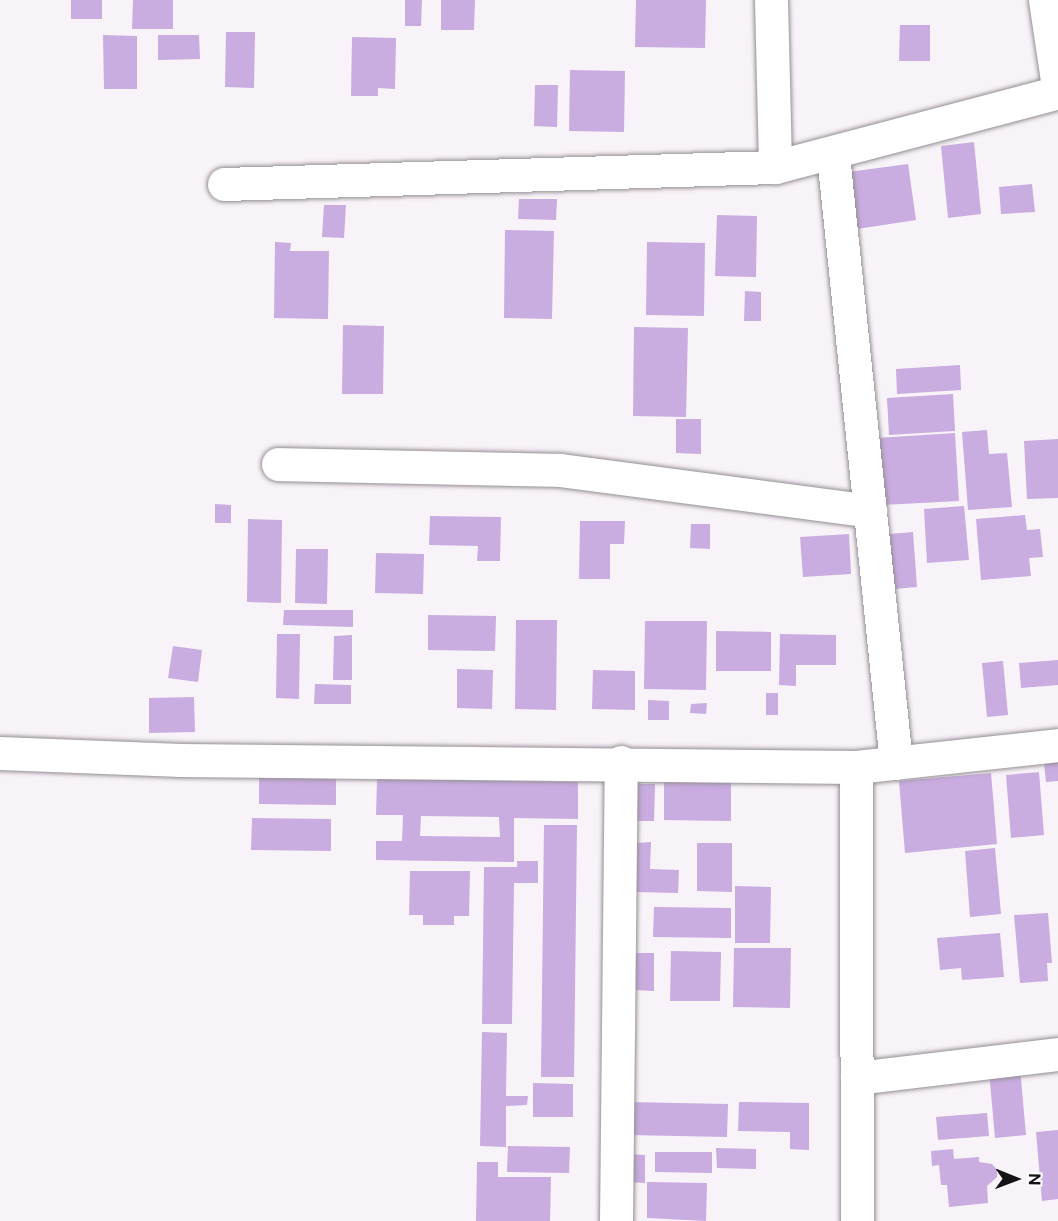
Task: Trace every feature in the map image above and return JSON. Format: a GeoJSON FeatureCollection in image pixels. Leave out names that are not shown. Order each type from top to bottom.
{"type":"FeatureCollection","features":[{"type":"Feature","properties":{"kind":"street"},"geometry":{"type":"LineString","coordinates":[[771,0],[775,167]]}},
{"type":"Feature","properties":{"kind":"street"},"geometry":{"type":"LineString","coordinates":[[1045,0],[1058,87]]}},
{"type":"Feature","properties":{"kind":"street"},"geometry":{"type":"LineString","coordinates":[[224,184],[775,167],[833,155],[1058,92]]}},
{"type":"Feature","properties":{"kind":"street"},"geometry":{"type":"LineString","coordinates":[[833,155],[896,763]]}},
{"type":"Feature","properties":{"kind":"street"},"geometry":{"type":"LineString","coordinates":[[278,464],[560,470],[870,511]]}},
{"type":"Feature","properties":{"kind":"street"},"geometry":{"type":"LineString","coordinates":[[0,753],[181,760],[621,762],[856,767],[1058,745]]}},
{"type":"Feature","properties":{"kind":"street"},"geometry":{"type":"LineString","coordinates":[[616,1221],[621,762]]}},
{"type":"Feature","properties":{"kind":"street"},"geometry":{"type":"LineString","coordinates":[[856,767],[857,1221]]}},
{"type":"Feature","properties":{"kind":"street"},"geometry":{"type":"LineString","coordinates":[[857,1078],[1058,1054]]}},
{"type":"Feature","properties":{"kind":"building"},"geometry":{"type":"Polygon","coordinates":[[[71,0],[102,0],[102,19],[71,19],[71,0]]]}},
{"type":"Feature","properties":{"kind":"building"},"geometry":{"type":"Polygon","coordinates":[[[133,0],[173,0],[173,29],[132,29],[133,0]]]}},
{"type":"Feature","properties":{"kind":"building"},"geometry":{"type":"Polygon","coordinates":[[[405,0],[422,0],[421,26],[405,26],[405,0]]]}},
{"type":"Feature","properties":{"kind":"building"},"geometry":{"type":"Polygon","coordinates":[[[441,0],[475,0],[474,30],[441,30],[441,0]]]}},
{"type":"Feature","properties":{"kind":"building"},"geometry":{"type":"Polygon","coordinates":[[[636,0],[706,0],[705,48],[635,47],[636,0]]]}},
{"type":"Feature","properties":{"kind":"building"},"geometry":{"type":"Polygon","coordinates":[[[900,25],[930,25],[930,61],[899,61],[900,25]]]}},
{"type":"Feature","properties":{"kind":"building"},"geometry":{"type":"Polygon","coordinates":[[[226,32],[255,32],[254,88],[225,87],[226,32]]]}},
{"type":"Feature","properties":{"kind":"building"},"geometry":{"type":"Polygon","coordinates":[[[103,35],[137,36],[137,89],[104,89],[103,35]]]}},
{"type":"Feature","properties":{"kind":"building"},"geometry":{"type":"Polygon","coordinates":[[[158,35],[199,35],[200,59],[158,60],[158,35]]]}},
{"type":"Feature","properties":{"kind":"building"},"geometry":{"type":"Polygon","coordinates":[[[352,37],[396,38],[395,89],[378,88],[378,96],[351,96],[352,37]]]}},
{"type":"Feature","properties":{"kind":"building"},"geometry":{"type":"Polygon","coordinates":[[[570,70],[625,71],[624,132],[569,131],[570,70]]]}},
{"type":"Feature","properties":{"kind":"building"},"geometry":{"type":"Polygon","coordinates":[[[535,85],[558,85],[557,127],[534,126],[535,85]]]}},
{"type":"Feature","properties":{"kind":"building"},"geometry":{"type":"Polygon","coordinates":[[[974,142],[981,214],[948,218],[941,146],[974,142]]]}},
{"type":"Feature","properties":{"kind":"building"},"geometry":{"type":"Polygon","coordinates":[[[908,164],[916,220],[857,229],[848,172],[908,164]]]}},
{"type":"Feature","properties":{"kind":"building"},"geometry":{"type":"Polygon","coordinates":[[[1032,184],[1035,212],[1001,214],[999,187],[1032,184]]]}},
{"type":"Feature","properties":{"kind":"building"},"geometry":{"type":"Polygon","coordinates":[[[519,199],[557,199],[556,220],[518,219],[519,199]]]}},
{"type":"Feature","properties":{"kind":"building"},"geometry":{"type":"Polygon","coordinates":[[[324,205],[346,205],[344,238],[322,237],[324,205]]]}},
{"type":"Feature","properties":{"kind":"building"},"geometry":{"type":"Polygon","coordinates":[[[717,215],[757,216],[756,277],[715,276],[717,215]]]}},
{"type":"Feature","properties":{"kind":"building"},"geometry":{"type":"Polygon","coordinates":[[[505,230],[554,231],[552,319],[504,318],[505,230]]]}},
{"type":"Feature","properties":{"kind":"building"},"geometry":{"type":"Polygon","coordinates":[[[275,242],[291,243],[290,251],[329,251],[328,319],[274,318],[275,242]]]}},
{"type":"Feature","properties":{"kind":"building"},"geometry":{"type":"Polygon","coordinates":[[[647,242],[705,243],[704,316],[646,315],[647,242]]]}},
{"type":"Feature","properties":{"kind":"building"},"geometry":{"type":"Polygon","coordinates":[[[745,291],[761,292],[761,321],[744,321],[745,291]]]}},
{"type":"Feature","properties":{"kind":"building"},"geometry":{"type":"Polygon","coordinates":[[[343,325],[384,326],[383,394],[342,394],[343,325]]]}},
{"type":"Feature","properties":{"kind":"building"},"geometry":{"type":"Polygon","coordinates":[[[634,327],[688,328],[686,417],[633,416],[634,327]]]}},
{"type":"Feature","properties":{"kind":"building"},"geometry":{"type":"Polygon","coordinates":[[[960,365],[961,390],[897,394],[896,369],[960,365]]]}},
{"type":"Feature","properties":{"kind":"building"},"geometry":{"type":"Polygon","coordinates":[[[953,394],[955,431],[889,435],[887,398],[953,394]]]}},
{"type":"Feature","properties":{"kind":"building"},"geometry":{"type":"Polygon","coordinates":[[[676,419],[701,419],[701,454],[676,453],[676,419]]]}},
{"type":"Feature","properties":{"kind":"building"},"geometry":{"type":"Polygon","coordinates":[[[987,430],[989,454],[1007,453],[1012,507],[968,510],[962,432],[987,430]]]}},
{"type":"Feature","properties":{"kind":"building"},"geometry":{"type":"Polygon","coordinates":[[[955,433],[959,501],[882,505],[877,438],[955,433]]]}},
{"type":"Feature","properties":{"kind":"building"},"geometry":{"type":"Polygon","coordinates":[[[1058,439],[1058,498],[1027,499],[1024,441],[1058,439]]]}},
{"type":"Feature","properties":{"kind":"building"},"geometry":{"type":"Polygon","coordinates":[[[215,504],[231,505],[231,523],[215,523],[215,504]]]}},
{"type":"Feature","properties":{"kind":"building"},"geometry":{"type":"Polygon","coordinates":[[[964,506],[969,560],[927,563],[924,509],[964,506]]]}},
{"type":"Feature","properties":{"kind":"building"},"geometry":{"type":"Polygon","coordinates":[[[1025,515],[1027,530],[1040,529],[1043,557],[1029,558],[1031,576],[981,580],[976,519],[1025,515]]]}},
{"type":"Feature","properties":{"kind":"building"},"geometry":{"type":"Polygon","coordinates":[[[430,516],[501,517],[500,561],[477,561],[478,546],[429,545],[430,516]]]}},
{"type":"Feature","properties":{"kind":"building"},"geometry":{"type":"Polygon","coordinates":[[[248,519],[282,520],[281,603],[247,602],[248,519]]]}},
{"type":"Feature","properties":{"kind":"building"},"geometry":{"type":"Polygon","coordinates":[[[580,521],[625,521],[624,544],[610,544],[610,579],[579,579],[580,521]]]}},
{"type":"Feature","properties":{"kind":"building"},"geometry":{"type":"Polygon","coordinates":[[[691,524],[710,524],[710,549],[690,548],[691,524]]]}},
{"type":"Feature","properties":{"kind":"building"},"geometry":{"type":"Polygon","coordinates":[[[913,532],[917,587],[894,589],[889,534],[913,532]]]}},
{"type":"Feature","properties":{"kind":"building"},"geometry":{"type":"Polygon","coordinates":[[[849,534],[851,574],[803,577],[800,537],[849,534]]]}},
{"type":"Feature","properties":{"kind":"building"},"geometry":{"type":"Polygon","coordinates":[[[296,549],[328,549],[327,604],[295,603],[296,549]]]}},
{"type":"Feature","properties":{"kind":"building"},"geometry":{"type":"Polygon","coordinates":[[[376,553],[424,554],[423,594],[375,593],[376,553]]]}},
{"type":"Feature","properties":{"kind":"building"},"geometry":{"type":"Polygon","coordinates":[[[284,610],[353,610],[353,627],[283,625],[284,610]]]}},
{"type":"Feature","properties":{"kind":"building"},"geometry":{"type":"Polygon","coordinates":[[[428,615],[496,616],[495,651],[428,650],[428,615]]]}},
{"type":"Feature","properties":{"kind":"building"},"geometry":{"type":"Polygon","coordinates":[[[516,620],[557,620],[556,710],[515,709],[516,620]]]}},
{"type":"Feature","properties":{"kind":"building"},"geometry":{"type":"Polygon","coordinates":[[[645,621],[707,621],[706,690],[644,689],[645,621]]]}},
{"type":"Feature","properties":{"kind":"building"},"geometry":{"type":"Polygon","coordinates":[[[716,631],[771,632],[771,671],[716,671],[716,631]]]}},
{"type":"Feature","properties":{"kind":"building"},"geometry":{"type":"Polygon","coordinates":[[[277,634],[300,634],[299,699],[276,698],[277,634]]]}},
{"type":"Feature","properties":{"kind":"building"},"geometry":{"type":"Polygon","coordinates":[[[780,634],[836,635],[836,665],[796,665],[796,686],[779,685],[780,634]]]}},
{"type":"Feature","properties":{"kind":"building"},"geometry":{"type":"Polygon","coordinates":[[[352,635],[352,680],[333,680],[334,636],[352,635]]]}},
{"type":"Feature","properties":{"kind":"building"},"geometry":{"type":"Polygon","coordinates":[[[173,646],[202,650],[198,682],[168,678],[173,646]]]}},
{"type":"Feature","properties":{"kind":"building"},"geometry":{"type":"Polygon","coordinates":[[[1058,660],[1058,685],[1021,688],[1019,663],[1058,660]]]}},
{"type":"Feature","properties":{"kind":"building"},"geometry":{"type":"Polygon","coordinates":[[[1003,661],[1008,715],[987,717],[982,663],[1003,661]]]}},
{"type":"Feature","properties":{"kind":"building"},"geometry":{"type":"Polygon","coordinates":[[[457,669],[493,670],[492,709],[457,708],[457,669]]]}},
{"type":"Feature","properties":{"kind":"building"},"geometry":{"type":"Polygon","coordinates":[[[593,670],[635,671],[635,710],[592,709],[593,670]]]}},
{"type":"Feature","properties":{"kind":"building"},"geometry":{"type":"Polygon","coordinates":[[[315,684],[351,685],[351,704],[314,704],[315,684]]]}},
{"type":"Feature","properties":{"kind":"building"},"geometry":{"type":"Polygon","coordinates":[[[766,693],[778,693],[778,715],[766,715],[766,693]]]}},
{"type":"Feature","properties":{"kind":"building"},"geometry":{"type":"Polygon","coordinates":[[[194,697],[195,732],[149,733],[149,698],[194,697]]]}},
{"type":"Feature","properties":{"kind":"building"},"geometry":{"type":"Polygon","coordinates":[[[648,700],[669,701],[669,720],[648,720],[648,700]]]}},
{"type":"Feature","properties":{"kind":"building"},"geometry":{"type":"Polygon","coordinates":[[[707,703],[706,714],[690,713],[691,704],[707,703]]]}},
{"type":"Feature","properties":{"kind":"building"},"geometry":{"type":"Polygon","coordinates":[[[1058,761],[1058,781],[1046,782],[1044,763],[1058,761]]]}},
{"type":"Feature","properties":{"kind":"building"},"geometry":{"type":"Polygon","coordinates":[[[1039,772],[1044,835],[1011,838],[1006,775],[1039,772]]]}},
{"type":"Feature","properties":{"kind":"building"},"geometry":{"type":"Polygon","coordinates":[[[991,773],[997,844],[905,853],[899,781],[991,773]]]}},
{"type":"Feature","properties":{"kind":"building"},"geometry":{"type":"Polygon","coordinates":[[[259,774],[336,775],[336,805],[259,804],[259,774]]]}},
{"type":"Feature","properties":{"kind":"building"},"geometry":{"type":"Polygon","coordinates":[[[377,779],[578,782],[578,819],[514,818],[514,862],[376,860],[376,841],[402,841],[403,815],[376,815],[377,779]],[[421,816],[420,836],[500,837],[499,817],[421,816]]]}},
{"type":"Feature","properties":{"kind":"building"},"geometry":{"type":"Polygon","coordinates":[[[664,780],[731,781],[731,821],[664,820],[664,780]]]}},
{"type":"Feature","properties":{"kind":"building"},"geometry":{"type":"Polygon","coordinates":[[[634,784],[655,784],[654,821],[634,821],[634,784]]]}},
{"type":"Feature","properties":{"kind":"building"},"geometry":{"type":"Polygon","coordinates":[[[252,818],[331,819],[331,851],[251,850],[252,818]]]}},
{"type":"Feature","properties":{"kind":"building"},"geometry":{"type":"Polygon","coordinates":[[[544,825],[577,825],[574,1077],[541,1077],[544,825]]]}},
{"type":"Feature","properties":{"kind":"building"},"geometry":{"type":"Polygon","coordinates":[[[651,842],[650,869],[679,870],[678,893],[636,892],[637,843],[651,842]]]}},
{"type":"Feature","properties":{"kind":"building"},"geometry":{"type":"Polygon","coordinates":[[[697,843],[732,843],[732,892],[697,891],[697,843]]]}},
{"type":"Feature","properties":{"kind":"building"},"geometry":{"type":"Polygon","coordinates":[[[995,848],[1001,914],[970,917],[965,851],[995,848]]]}},
{"type":"Feature","properties":{"kind":"building"},"geometry":{"type":"Polygon","coordinates":[[[517,861],[538,861],[538,883],[514,883],[512,1024],[482,1024],[484,867],[517,867],[517,861]]]}},
{"type":"Feature","properties":{"kind":"building"},"geometry":{"type":"Polygon","coordinates":[[[410,871],[470,871],[469,916],[454,916],[454,925],[423,925],[423,915],[409,915],[410,871]]]}},
{"type":"Feature","properties":{"kind":"building"},"geometry":{"type":"Polygon","coordinates":[[[735,886],[771,887],[770,943],[735,943],[735,886]]]}},
{"type":"Feature","properties":{"kind":"building"},"geometry":{"type":"Polygon","coordinates":[[[654,907],[731,908],[731,938],[653,937],[654,907]]]}},
{"type":"Feature","properties":{"kind":"building"},"geometry":{"type":"Polygon","coordinates":[[[1048,913],[1052,963],[1047,963],[1048,981],[1020,983],[1014,915],[1048,913]]]}},
{"type":"Feature","properties":{"kind":"building"},"geometry":{"type":"Polygon","coordinates":[[[1000,933],[1004,977],[962,980],[961,968],[940,970],[937,938],[1000,933]]]}},
{"type":"Feature","properties":{"kind":"building"},"geometry":{"type":"Polygon","coordinates":[[[734,948],[791,948],[790,1008],[733,1007],[734,948]]]}},
{"type":"Feature","properties":{"kind":"building"},"geometry":{"type":"Polygon","coordinates":[[[671,951],[721,952],[720,1001],[670,1001],[671,951]]]}},
{"type":"Feature","properties":{"kind":"building"},"geometry":{"type":"Polygon","coordinates":[[[635,953],[654,953],[654,991],[634,990],[635,953]]]}},
{"type":"Feature","properties":{"kind":"building"},"geometry":{"type":"Polygon","coordinates":[[[482,1032],[507,1033],[506,1096],[528,1096],[527,1105],[506,1106],[506,1147],[480,1146],[482,1032]]]}},
{"type":"Feature","properties":{"kind":"building"},"geometry":{"type":"Polygon","coordinates":[[[1020,1068],[1026,1135],[995,1138],[989,1071],[1020,1068]]]}},
{"type":"Feature","properties":{"kind":"building"},"geometry":{"type":"Polygon","coordinates":[[[533,1083],[573,1084],[573,1117],[533,1117],[533,1083]]]}},
{"type":"Feature","properties":{"kind":"building"},"geometry":{"type":"Polygon","coordinates":[[[628,1102],[728,1104],[727,1137],[628,1135],[628,1102]]]}},
{"type":"Feature","properties":{"kind":"building"},"geometry":{"type":"Polygon","coordinates":[[[739,1102],[809,1103],[809,1150],[790,1149],[790,1132],[738,1131],[739,1102]]]}},
{"type":"Feature","properties":{"kind":"building"},"geometry":{"type":"Polygon","coordinates":[[[987,1113],[989,1136],[938,1140],[936,1117],[987,1113]]]}},
{"type":"Feature","properties":{"kind":"building"},"geometry":{"type":"Polygon","coordinates":[[[1058,1130],[1058,1199],[1042,1201],[1036,1132],[1058,1130]]]}},
{"type":"Feature","properties":{"kind":"building"},"geometry":{"type":"Polygon","coordinates":[[[508,1146],[570,1147],[569,1173],[507,1172],[508,1146]]]}},
{"type":"Feature","properties":{"kind":"building"},"geometry":{"type":"Polygon","coordinates":[[[716,1148],[756,1149],[756,1169],[717,1168],[716,1148]]]}},
{"type":"Feature","properties":{"kind":"building"},"geometry":{"type":"Polygon","coordinates":[[[953,1149],[954,1159],[979,1157],[979,1162],[992,1164],[997,1170],[997,1177],[987,1186],[988,1203],[949,1207],[947,1185],[941,1185],[939,1165],[932,1166],[931,1151],[953,1149]]]}},
{"type":"Feature","properties":{"kind":"building"},"geometry":{"type":"Polygon","coordinates":[[[655,1152],[712,1152],[712,1173],[655,1172],[655,1152]]]}},
{"type":"Feature","properties":{"kind":"building"},"geometry":{"type":"Polygon","coordinates":[[[627,1154],[645,1155],[645,1183],[627,1182],[627,1154]]]}},
{"type":"Feature","properties":{"kind":"building"},"geometry":{"type":"Polygon","coordinates":[[[477,1162],[498,1162],[498,1177],[551,1177],[550,1221],[476,1221],[477,1162]]]}},
{"type":"Feature","properties":{"kind":"building"},"geometry":{"type":"Polygon","coordinates":[[[647,1182],[707,1183],[706,1221],[647,1218],[647,1182]]]}}]}
